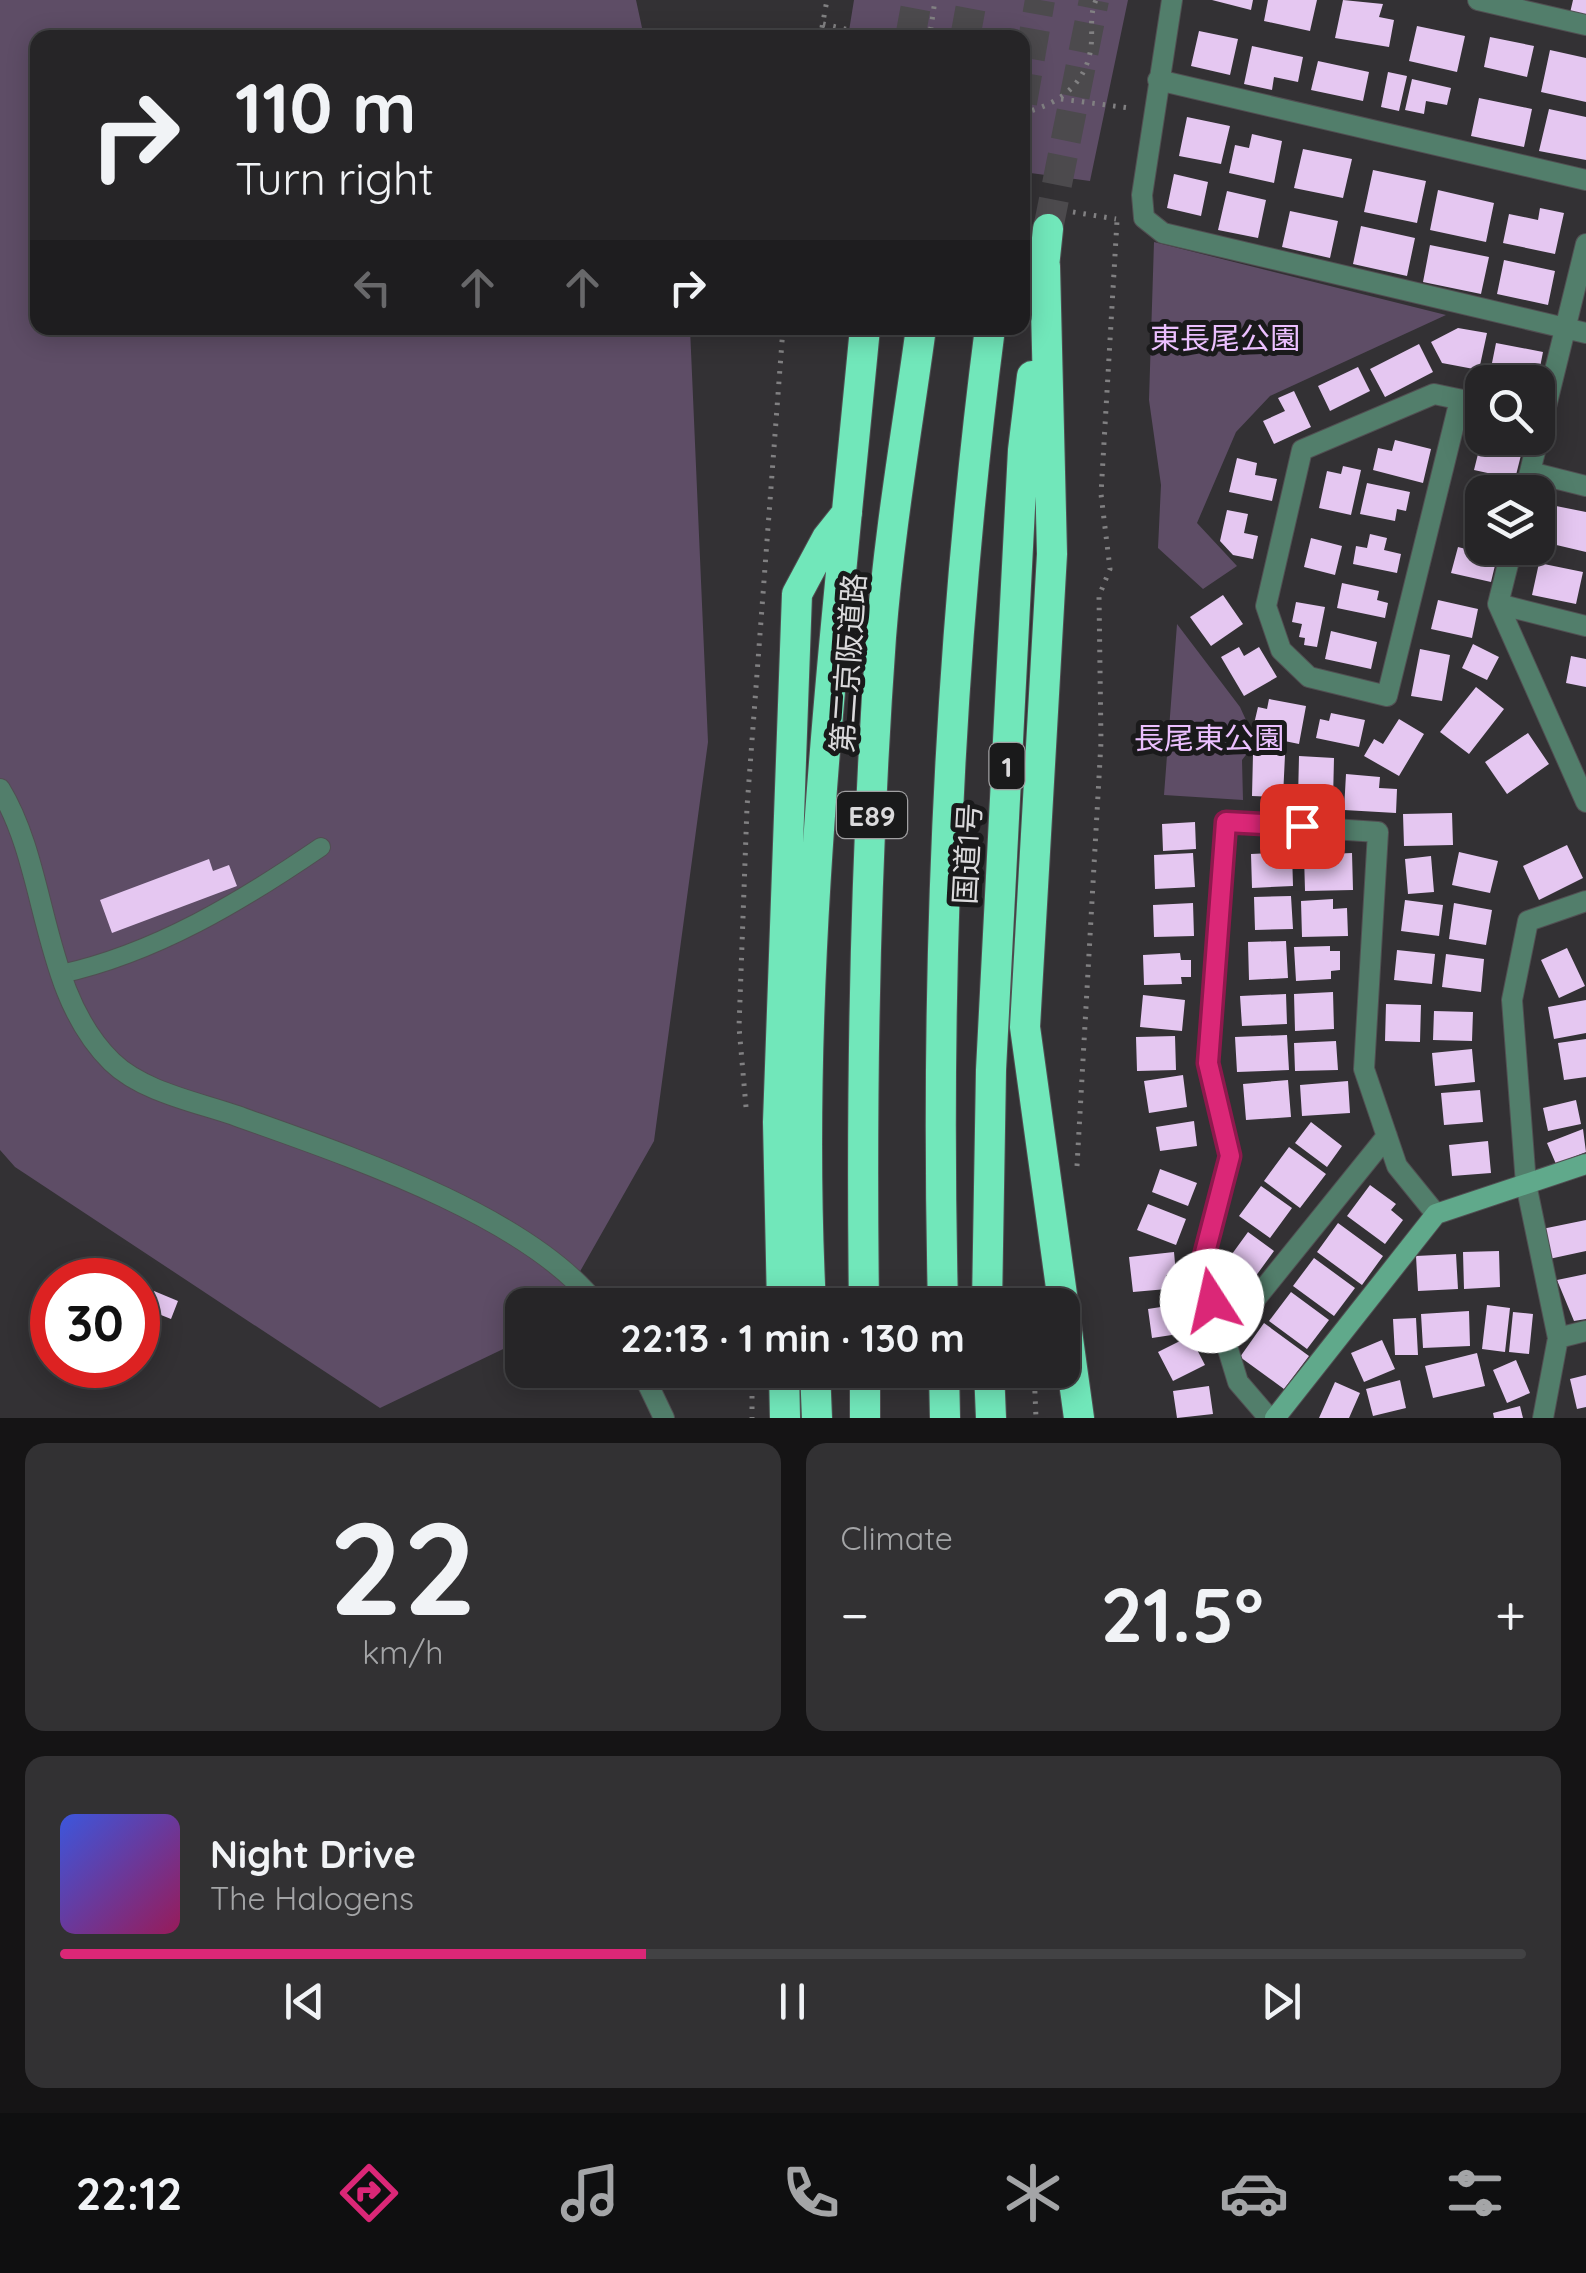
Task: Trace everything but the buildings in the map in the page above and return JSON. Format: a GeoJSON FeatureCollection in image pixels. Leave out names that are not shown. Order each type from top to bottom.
{"type":"FeatureCollection","features":[{"type":"Feature","properties":{"kind":"highway","name":"国道1号"},"geometry":{"type":"LineString","coordinates":[[987,1288],[991,1070],[1023,450],[1044,266],[1054,220]]}},
{"type":"Feature","properties":{"kind":"highway"},"geometry":{"type":"LineString","coordinates":[[1044,266],[1052,554],[1026,1027],[1079,1418]]}},
{"type":"Feature","properties":{"kind":"highway"},"geometry":{"type":"LineString","coordinates":[[811,1288],[812,974],[819,803],[864,335]]}},
{"type":"Feature","properties":{"kind":"highway","name":"第二京阪道路"},"geometry":{"type":"LineString","coordinates":[[864,1288],[862,1142],[867,903],[882,634],[920,335]]}},
{"type":"Feature","properties":{"kind":"highway","name":"E89"},"geometry":{"type":"LineString","coordinates":[[943,1288],[939,1144],[942,905],[958,622],[989,335]]}},
{"type":"Feature","properties":{"kind":"highway"},"geometry":{"type":"LineString","coordinates":[[782,1288],[778,1122],[797,594],[827,538],[848,512]]}},
{"type":"Feature","properties":{"kind":"highway"},"geometry":{"type":"LineString","coordinates":[[784,1388],[785,1418]]}},
{"type":"Feature","properties":{"kind":"highway"},"geometry":{"type":"LineString","coordinates":[[815,1388],[817,1418]]}},
{"type":"Feature","properties":{"kind":"highway"},"geometry":{"type":"LineString","coordinates":[[865,1388],[866,1418]]}},
{"type":"Feature","properties":{"kind":"highway"},"geometry":{"type":"LineString","coordinates":[[945,1388],[946,1418]]}},
{"type":"Feature","properties":{"kind":"highway"},"geometry":{"type":"LineString","coordinates":[[990,1388],[991,1418]]}},
{"type":"Feature","properties":{"kind":"street"},"geometry":{"type":"LineString","coordinates":[[1172,0],[1142,195],[1144,218],[1163,233],[1576,330]]}},
{"type":"Feature","properties":{"kind":"street"},"geometry":{"type":"LineString","coordinates":[[1478,0],[1586,24]]}},
{"type":"Feature","properties":{"kind":"street"},"geometry":{"type":"LineString","coordinates":[[1158,80],[1586,180]]}},
{"type":"Feature","properties":{"kind":"street"},"geometry":{"type":"LineString","coordinates":[[1555,382],[1576,330],[1586,244]]}},
{"type":"Feature","properties":{"kind":"street"},"geometry":{"type":"LineString","coordinates":[[1460,400],[1387,696],[1309,677],[1282,650],[1266,606],[1302,450],[1434,394],[1465,401]]}},
{"type":"Feature","properties":{"kind":"street"},"geometry":{"type":"LineString","coordinates":[[1555,484],[1586,486]]}},
{"type":"Feature","properties":{"kind":"street"},"geometry":{"type":"LineString","coordinates":[[1508,565],[1498,604],[1586,802]]}},
{"type":"Feature","properties":{"kind":"street"},"geometry":{"type":"LineString","coordinates":[[1498,604],[1586,626]]}},
{"type":"Feature","properties":{"kind":"street"},"geometry":{"type":"LineString","coordinates":[[0,789],[84,1032],[115,1065],[154,1088],[338,1152],[520,1235],[578,1288]]}},
{"type":"Feature","properties":{"kind":"street"},"geometry":{"type":"LineString","coordinates":[[1436,1214],[1397,1166],[1364,1069],[1378,832],[1226,822],[1208,1063],[1230,1156],[1202,1264],[1238,1382],[1272,1418],[1436,1214],[1586,1164]]}},
{"type":"Feature","properties":{"kind":"street"},"geometry":{"type":"LineString","coordinates":[[1543,1418],[1558,1338],[1526,1184],[1512,1000],[1528,921],[1586,901]]}},
{"type":"Feature","properties":{"kind":"street"},"geometry":{"type":"LineString","coordinates":[[1224,1338],[1387,1136]]}},
{"type":"Feature","properties":{"kind":"street"},"geometry":{"type":"LineString","coordinates":[[1558,1338],[1586,1332]]}},
{"type":"Feature","properties":{"kind":"street"},"geometry":{"type":"LineString","coordinates":[[650,1388],[664,1418]]}},
{"type":"Feature","properties":{"kind":"lane"},"geometry":{"type":"LineString","coordinates":[[61,974],[92,967],[235,906],[322,846]]}},
{"type":"Feature","properties":{"kind":"path"},"geometry":{"type":"LineString","coordinates":[[821,30],[826,0]]}},
{"type":"Feature","properties":{"kind":"path"},"geometry":{"type":"LineString","coordinates":[[930,30],[936,0]]}},
{"type":"Feature","properties":{"kind":"path"},"geometry":{"type":"LineString","coordinates":[[1030,111],[1046,108],[1060,98],[1087,67],[1096,0]]}},
{"type":"Feature","properties":{"kind":"path"},"geometry":{"type":"LineString","coordinates":[[822,24],[849,30]]}},
{"type":"Feature","properties":{"kind":"path"},"geometry":{"type":"LineString","coordinates":[[1060,98],[1132,109],[1135,90]]}},
{"type":"Feature","properties":{"kind":"path"},"geometry":{"type":"LineString","coordinates":[[1076,1174],[1101,742],[1099,596],[1110,569],[1101,494],[1120,201]]}},
{"type":"Feature","properties":{"kind":"path"},"geometry":{"type":"LineString","coordinates":[[1054,220],[1144,218]]}},
{"type":"Feature","properties":{"kind":"path"},"geometry":{"type":"LineString","coordinates":[[747,1118],[738,1027],[746,807],[782,335]]}},
{"type":"Feature","properties":{"kind":"path"},"geometry":{"type":"LineString","coordinates":[[1035,1388],[1036,1418]]}},
{"type":"Feature","properties":{"kind":"green space"},"geometry":{"type":"Polygon","coordinates":[[[0,0],[636,0],[642,30],[30,30],[30,335],[690,335],[708,742],[654,1141],[571,1288],[505,1288],[505,1348],[380,1408],[160,1263],[160,1258],[153,1258],[15,1167],[0,1150],[0,0]]]}},
{"type":"Feature","properties":{"kind":"green space"},"geometry":{"type":"Polygon","coordinates":[[[854,0],[1128,0],[1090,181],[1030,173],[1030,30],[849,30],[854,0]]]}},
{"type":"Feature","properties":{"kind":"green space","name":"東長尾公園"},"geometry":{"type":"Polygon","coordinates":[[[1154,242],[1446,315],[1270,396],[1236,432],[1197,523],[1237,566],[1203,589],[1158,548],[1161,485],[1149,400],[1154,242]]]}},
{"type":"Feature","properties":{"kind":"green space","name":"長尾東公園"},"geometry":{"type":"Polygon","coordinates":[[[1177,624],[1240,707],[1256,742],[1242,760],[1243,800],[1164,795],[1177,624]]]}},
{"type":"Feature","properties":{"kind":"tunnel"},"geometry":{"type":"LineString","coordinates":[[911,30],[917,0]]}},
{"type":"Feature","properties":{"kind":"tunnel"},"geometry":{"type":"LineString","coordinates":[[966,30],[972,0]]}},
{"type":"Feature","properties":{"kind":"tunnel"},"geometry":{"type":"LineString","coordinates":[[1030,57],[1040,0]]}},
{"type":"Feature","properties":{"kind":"tunnel"},"geometry":{"type":"LineString","coordinates":[[1048,229],[1094,0]]}},
{"type":"Feature","properties":{"kind":"route"},"geometry":{"type":"LineString","coordinates":[[1212,1301],[1202,1264],[1230,1156],[1208,1063],[1226,822],[1302,826]]}}]}
